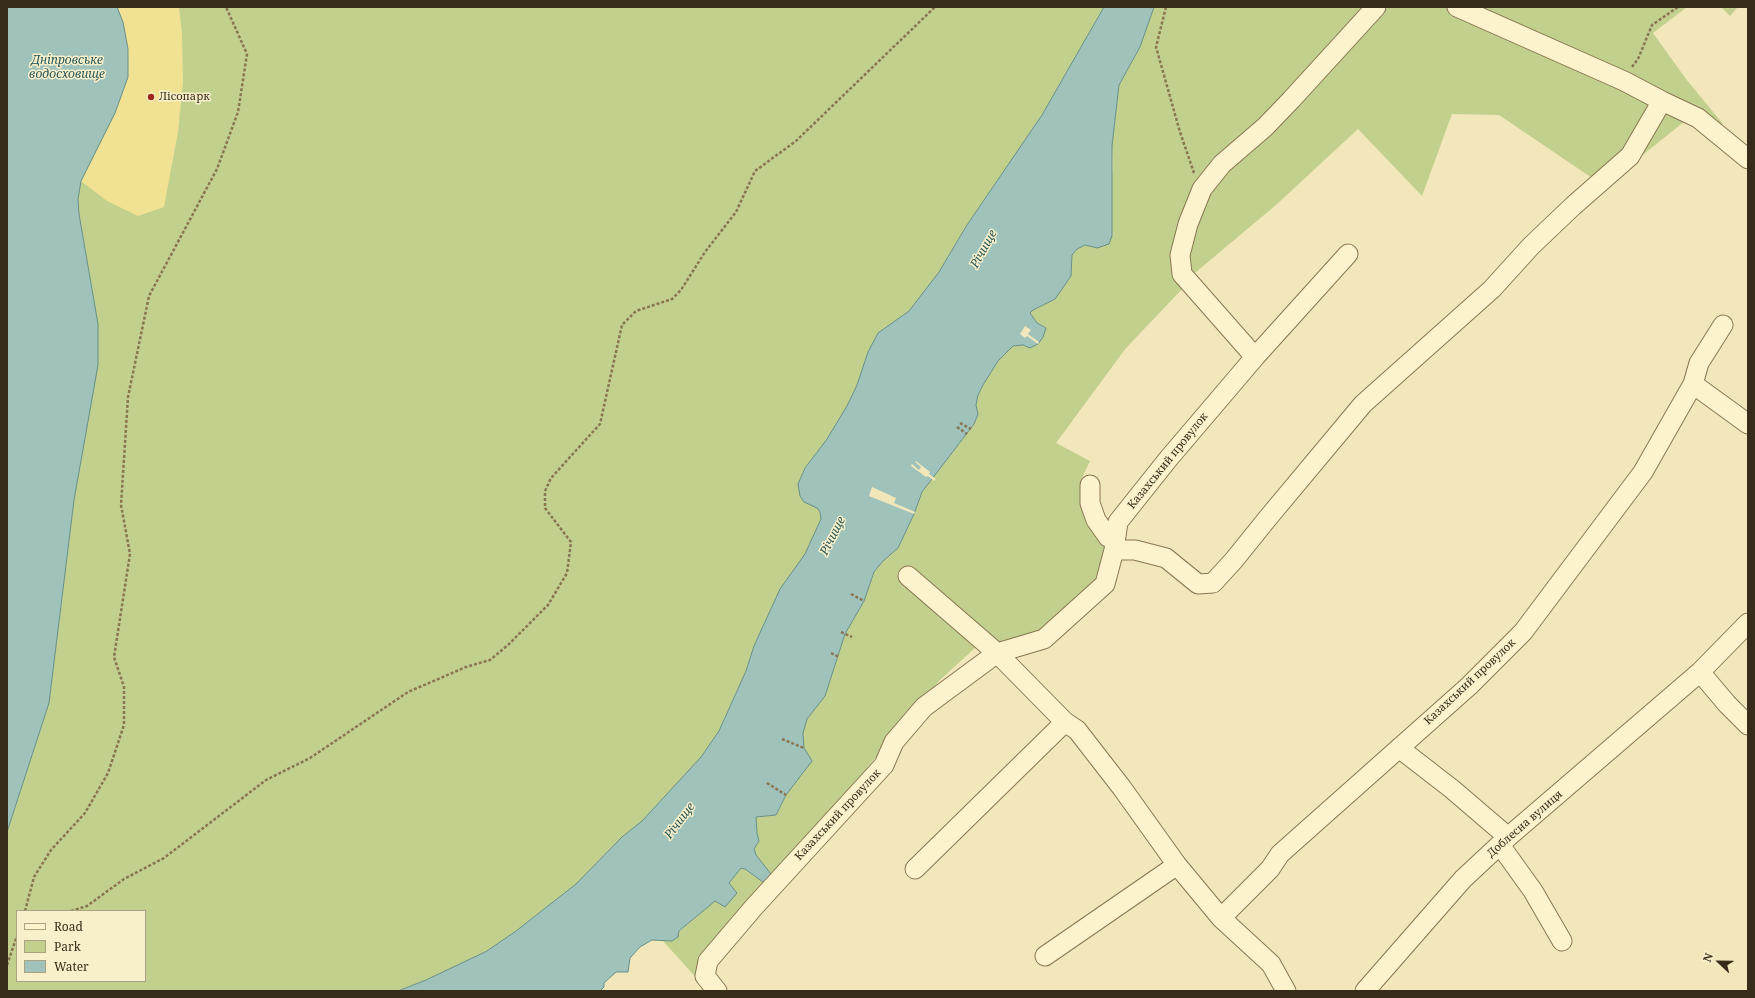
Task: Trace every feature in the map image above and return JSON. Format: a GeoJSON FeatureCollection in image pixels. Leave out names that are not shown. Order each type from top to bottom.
{"type":"FeatureCollection","features":[{"type":"Feature","properties":{"kind":"street"},"geometry":{"type":"LineString","coordinates":[[1255,357],[1182,274],[1180,256],[1188,224],[1202,189],[1222,164],[1292,100],[1376,7]]}},
{"type":"Feature","properties":{"kind":"street"},"geometry":{"type":"LineString","coordinates":[[1457,7],[1624,81],[1698,118],[1748,159]]}},
{"type":"Feature","properties":{"kind":"street"},"geometry":{"type":"LineString","coordinates":[[1090,485],[1090,503],[1096,520],[1114,545],[1166,558],[1198,584],[1213,583],[1234,560],[1266,519],[1363,404],[1492,289],[1531,246],[1573,206],[1630,156],[1662,101]]}},
{"type":"Feature","properties":{"kind":"street","name":"Казахський провулок"},"geometry":{"type":"LineString","coordinates":[[717,991],[705,976],[708,961],[730,934],[884,765],[894,742],[924,707],[997,653],[1044,639],[1105,584],[1118,522],[1169,458],[1255,357],[1348,254]]}},
{"type":"Feature","properties":{"kind":"street","name":"Казахський провулок"},"geometry":{"type":"LineString","coordinates":[[1221,918],[1270,870],[1280,854],[1469,686],[1502,655],[1523,632],[1643,472],[1694,384],[1699,363],[1723,325]]}},
{"type":"Feature","properties":{"kind":"street"},"geometry":{"type":"LineString","coordinates":[[1694,384],[1748,424]]}},
{"type":"Feature","properties":{"kind":"street"},"geometry":{"type":"LineString","coordinates":[[908,576],[997,653],[1065,722],[1076,730],[1118,782],[1177,865],[1221,918],[1271,964],[1286,991]]}},
{"type":"Feature","properties":{"kind":"street","name":"Доблесна вулиця"},"geometry":{"type":"LineString","coordinates":[[1365,991],[1463,879],[1504,841],[1700,672],[1748,623]]}},
{"type":"Feature","properties":{"kind":"street"},"geometry":{"type":"LineString","coordinates":[[1700,672],[1727,704],[1748,725]]}},
{"type":"Feature","properties":{"kind":"street"},"geometry":{"type":"LineString","coordinates":[[915,869],[1065,722]]}},
{"type":"Feature","properties":{"kind":"street"},"geometry":{"type":"LineString","coordinates":[[1399,748],[1452,789],[1504,841],[1562,940]]}},
{"type":"Feature","properties":{"kind":"street"},"geometry":{"type":"LineString","coordinates":[[1045,956],[1177,865]]}},
{"type":"Feature","properties":{"kind":"path"},"geometry":{"type":"LineString","coordinates":[[25,910],[34,877],[51,850],[85,813],[108,773],[124,725],[124,687],[114,657],[130,554],[121,505],[128,397],[149,296],[217,168],[238,112],[247,54],[226,7]]}},
{"type":"Feature","properties":{"kind":"path"},"geometry":{"type":"LineString","coordinates":[[74,910],[87,906],[124,879],[164,858],[266,780],[310,758],[408,692],[466,667],[490,660],[508,645],[548,605],[567,573],[571,542],[545,508],[544,492],[551,478],[600,424],[622,325],[636,311],[672,299],[682,290],[705,252],[736,212],[755,171],[796,141],[935,7]]}},
{"type":"Feature","properties":{"kind":"path"},"geometry":{"type":"LineString","coordinates":[[1166,7],[1156,47],[1180,132],[1195,175],[1202,189]]}},
{"type":"Feature","properties":{"kind":"path"},"geometry":{"type":"LineString","coordinates":[[1624,81],[1638,59],[1652,25],[1678,7]]}},
{"type":"Feature","properties":{"kind":"path"},"geometry":{"type":"LineString","coordinates":[[960,423],[971,429]]}},
{"type":"Feature","properties":{"kind":"path"},"geometry":{"type":"LineString","coordinates":[[957,427],[967,434]]}},
{"type":"Feature","properties":{"kind":"path"},"geometry":{"type":"LineString","coordinates":[[851,594],[864,601]]}},
{"type":"Feature","properties":{"kind":"path"},"geometry":{"type":"LineString","coordinates":[[841,632],[852,637]]}},
{"type":"Feature","properties":{"kind":"path"},"geometry":{"type":"LineString","coordinates":[[831,653],[838,657]]}},
{"type":"Feature","properties":{"kind":"path"},"geometry":{"type":"LineString","coordinates":[[782,739],[804,748]]}},
{"type":"Feature","properties":{"kind":"path"},"geometry":{"type":"LineString","coordinates":[[767,783],[786,795]]}},
{"type":"Feature","properties":{"kind":"path"},"geometry":{"type":"LineString","coordinates":[[7,965],[16,939]]}},
{"type":"Feature","properties":{"kind":"green space"},"geometry":{"type":"Polygon","coordinates":[[[117,7],[1104,7],[1042,115],[967,225],[939,272],[909,311],[878,333],[868,352],[857,385],[847,406],[827,439],[805,468],[800,479],[799,490],[810,505],[817,508],[820,512],[821,519],[805,554],[780,590],[754,646],[746,671],[719,731],[701,757],[642,821],[622,837],[576,884],[516,931],[487,951],[426,980],[398,991],[7,991],[7,832],[49,703],[74,500],[86,432],[98,324],[79,214],[78,199],[81,181],[123,22],[117,7]]]}},
{"type":"Feature","properties":{"kind":"green space"},"geometry":{"type":"Polygon","coordinates":[[[1154,7],[1687,7],[1653,33],[1686,79],[1723,124],[1690,117],[1604,186],[1499,115],[1452,114],[1422,196],[1358,129],[1276,205],[1190,277],[1186,285],[1126,348],[1056,443],[1090,461],[1080,482],[1083,499],[1109,547],[1101,581],[1044,633],[976,647],[940,680],[867,768],[881,778],[758,910],[702,984],[662,940],[672,941],[679,932],[715,900],[725,906],[729,883],[741,868],[745,869],[763,882],[771,874],[756,855],[754,849],[759,841],[756,816],[776,815],[786,795],[812,761],[804,748],[802,733],[807,719],[825,696],[845,634],[864,601],[874,572],[883,561],[898,548],[914,514],[922,492],[974,424],[978,414],[976,405],[978,395],[998,361],[1013,346],[1037,344],[1043,337],[1046,328],[1037,323],[1030,313],[1043,305],[1071,276],[1072,255],[1077,249],[1085,245],[1097,248],[1111,188],[1113,165],[1112,146],[1119,85],[1140,47],[1154,7]]]}},
{"type":"Feature","properties":{"kind":"green space"},"geometry":{"type":"Polygon","coordinates":[[[1721,7],[1738,7],[1730,16],[1721,7]]]}},
{"type":"Feature","properties":{"kind":"sand","name":"Лісопарк"},"geometry":{"type":"Polygon","coordinates":[[[121,7],[179,7],[182,33],[183,82],[178,132],[164,207],[138,216],[107,201],[81,181],[115,113],[123,22],[118,9],[121,7]]]}},
{"type":"Feature","properties":{"kind":"water","name":"Дніпровське водосховище"},"geometry":{"type":"Polygon","coordinates":[[[7,7],[117,7],[123,22],[128,49],[128,77],[115,113],[81,181],[78,199],[79,214],[98,324],[98,365],[74,500],[49,703],[7,832],[7,7]]]}},
{"type":"Feature","properties":{"kind":"water","name":"Річище"},"geometry":{"type":"Polygon","coordinates":[[[1104,7],[1154,7],[1140,47],[1119,85],[1112,146],[1112,236],[1109,244],[1097,248],[1085,245],[1077,249],[1072,255],[1071,276],[1055,299],[1030,313],[1037,323],[1046,328],[1043,337],[1038,344],[1030,348],[1023,345],[1013,346],[998,361],[978,395],[976,405],[978,414],[974,424],[922,492],[914,514],[898,548],[883,561],[874,572],[864,601],[845,634],[825,696],[807,719],[803,733],[804,748],[812,761],[786,795],[776,815],[756,817],[759,841],[754,849],[756,855],[771,874],[769,879],[763,882],[745,869],[741,868],[729,883],[737,893],[725,907],[715,901],[679,931],[678,937],[672,941],[652,940],[640,947],[630,958],[628,972],[616,972],[604,983],[604,987],[600,991],[398,991],[426,980],[487,951],[516,931],[576,884],[622,837],[642,821],[701,757],[719,731],[746,671],[754,646],[780,589],[805,554],[821,519],[820,512],[817,508],[804,502],[800,496],[798,484],[805,468],[827,439],[847,406],[857,385],[868,352],[878,333],[909,311],[939,272],[967,225],[1042,115],[1104,7]]]}},
{"type":"Feature","properties":{"kind":"pier"},"geometry":{"type":"Polygon","coordinates":[[[1025,326],[1031,330],[1028,334],[1039,342],[1038,344],[1027,336],[1025,338],[1020,334],[1025,326]]]}},
{"type":"Feature","properties":{"kind":"pier"},"geometry":{"type":"Polygon","coordinates":[[[916,461],[930,472],[929,474],[936,479],[934,481],[911,466],[912,464],[919,470],[921,467],[915,462],[916,461]]]}},
{"type":"Feature","properties":{"kind":"pier"},"geometry":{"type":"Polygon","coordinates":[[[872,487],[896,498],[894,503],[915,512],[914,514],[869,496],[872,487]]]}},
{"type":"Feature","properties":{"kind":"place","name":"Лісопарк"},"geometry":{"type":"Point","coordinates":[151,97]}}]}
